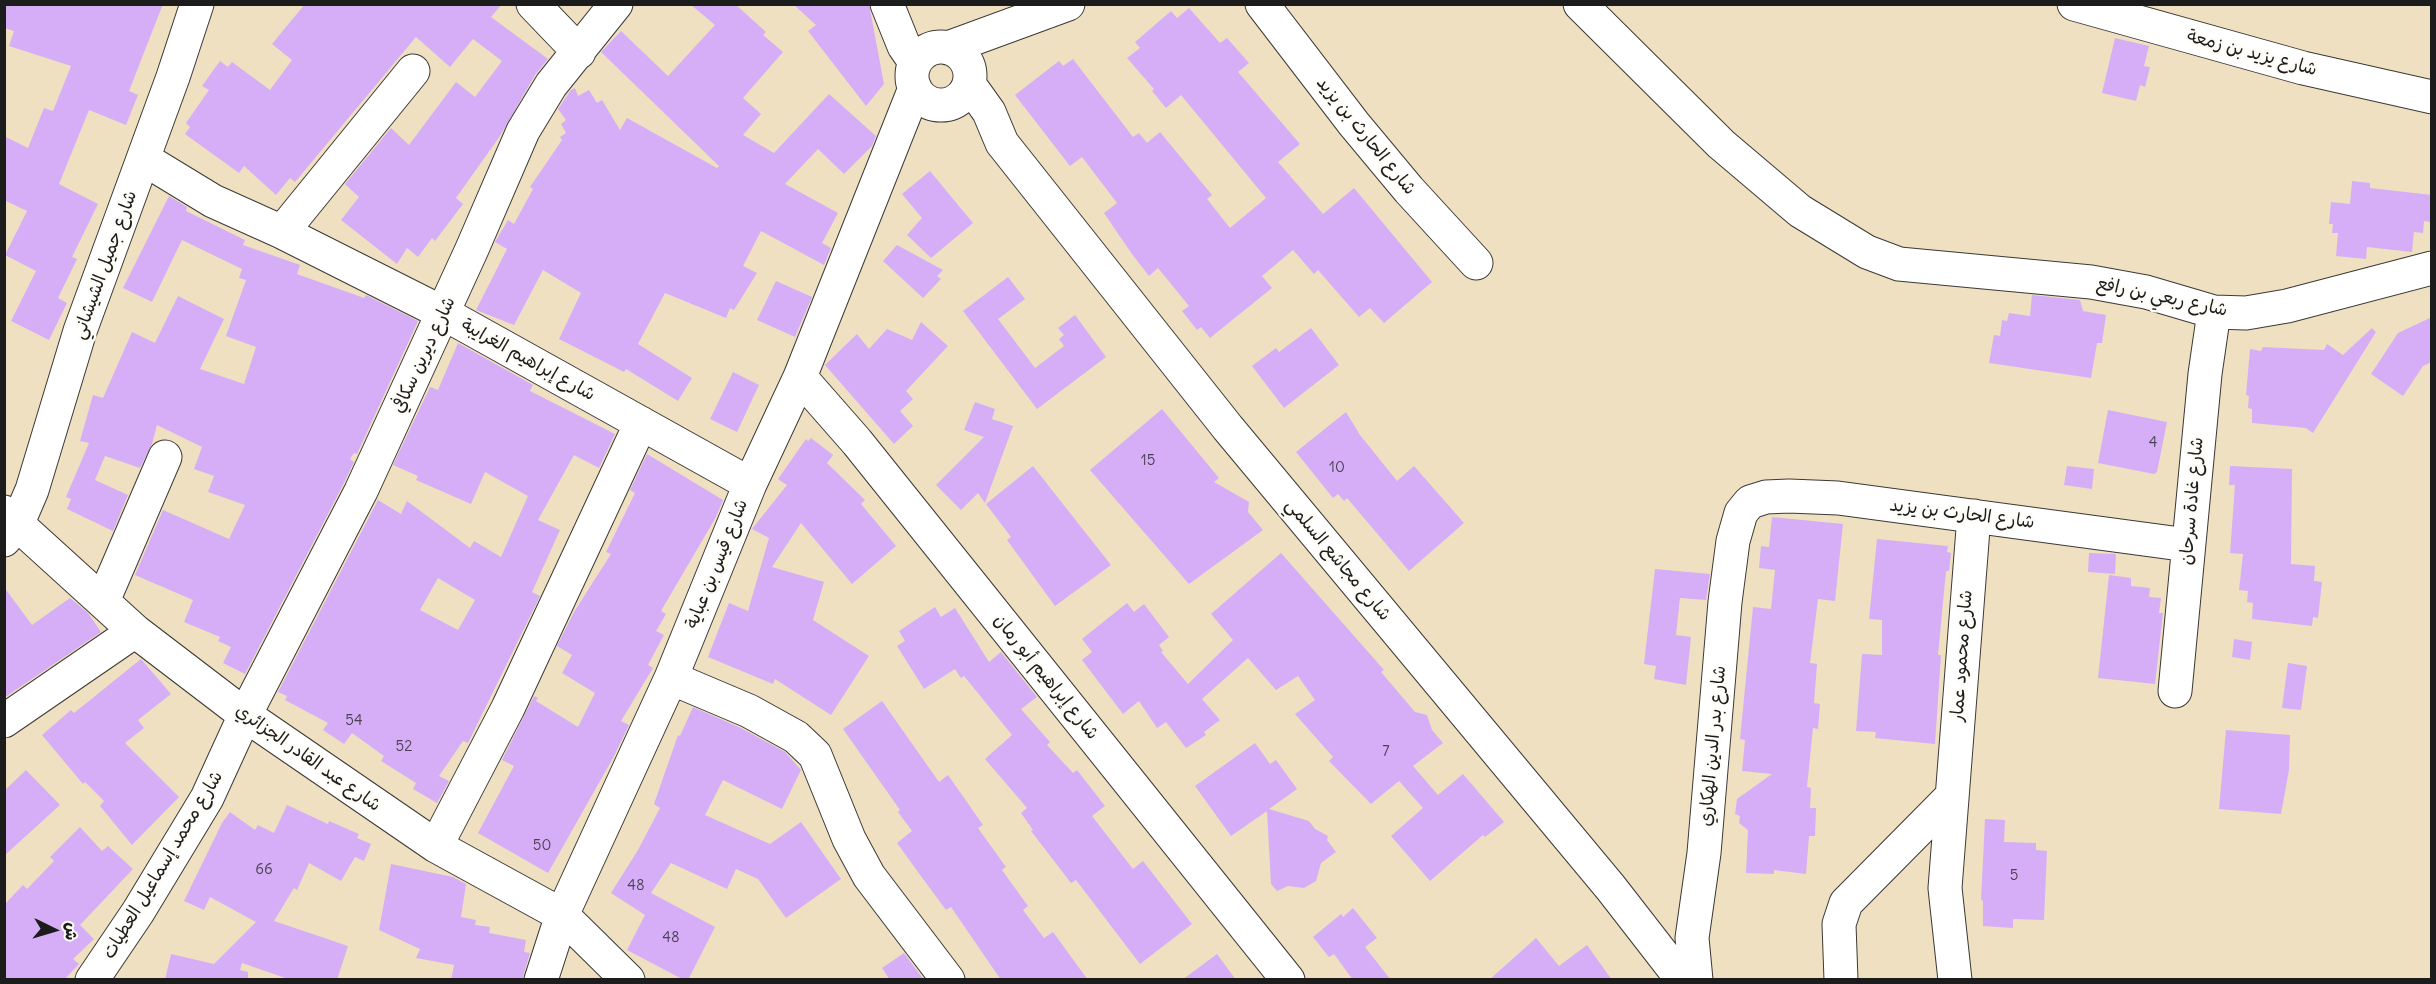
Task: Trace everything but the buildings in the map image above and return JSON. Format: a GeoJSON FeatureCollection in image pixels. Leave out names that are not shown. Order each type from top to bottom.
{"type":"FeatureCollection","features":[{"type":"Feature","properties":{"kind":"street","name":"شارع جميل الشيشاني"},"geometry":{"type":"LineString","coordinates":[[9,526],[32,490],[80,331],[144,159],[197,4]]}},
{"type":"Feature","properties":{"kind":"street"},"geometry":{"type":"LineString","coordinates":[[533,4],[579,52]]}},
{"type":"Feature","properties":{"kind":"street","name":"شارع ديرين سكافي"},"geometry":{"type":"LineString","coordinates":[[245,715],[361,491],[523,131],[547,92],[616,4]]}},
{"type":"Feature","properties":{"kind":"street","name":"شارع مجاشع السلمي"},"geometry":{"type":"LineString","coordinates":[[887,4],[904,46],[942,77]]}},
{"type":"Feature","properties":{"kind":"street","name":"شارع مجاشع السلمي"},"geometry":{"type":"LineString","coordinates":[[902,4],[917,19],[942,77],[974,126],[1002,143],[1228,428],[1683,974]]}},
{"type":"Feature","properties":{"kind":"street"},"geometry":{"type":"LineString","coordinates":[[942,77],[1014,27],[1068,4]]}},
{"type":"Feature","properties":{"kind":"street","name":"شارع الحارث بن يزيد"},"geometry":{"type":"LineString","coordinates":[[1262,4],[1361,132],[1476,264]]}},
{"type":"Feature","properties":{"kind":"street","name":"شارع ربعي بن رافع"},"geometry":{"type":"LineString","coordinates":[[1580,4],[1721,144],[1800,211],[1867,252],[1899,264],[2123,287],[2214,312],[2246,313],[2287,306],[2432,268]]}},
{"type":"Feature","properties":{"kind":"street","name":"شارع يزيد بن زمعة"},"geometry":{"type":"LineString","coordinates":[[2074,4],[2302,68],[2432,97]]}},
{"type":"Feature","properties":{"kind":"street"},"geometry":{"type":"LineString","coordinates":[[282,232],[413,71]]}},
{"type":"Feature","properties":{"kind":"street","name":"شارع قيس بن عباية"},"geometry":{"type":"LineString","coordinates":[[541,980],[562,915],[671,678],[750,484],[800,377],[890,147],[942,77]]}},
{"type":"Feature","properties":{"kind":"street","name":"شارع إبراهيم الغرايبة"},"geometry":{"type":"LineString","coordinates":[[144,159],[213,201],[282,232],[443,313],[750,484]]}},
{"type":"Feature","properties":{"kind":"street","name":"شارع غادة سرحان"},"geometry":{"type":"LineString","coordinates":[[2175,692],[2205,374],[2214,312]]}},
{"type":"Feature","properties":{"kind":"street","name":"شارع إبراهيم أبو رمان"},"geometry":{"type":"LineString","coordinates":[[800,377],[857,442],[1288,980]]}},
{"type":"Feature","properties":{"kind":"street"},"geometry":{"type":"LineString","coordinates":[[436,846],[508,708],[641,423]]}},
{"type":"Feature","properties":{"kind":"street"},"geometry":{"type":"LineString","coordinates":[[103,602],[165,457]]}},
{"type":"Feature","properties":{"kind":"street","name":"شارع الحارث بن يزيد"},"geometry":{"type":"LineString","coordinates":[[1741,513],[1750,502],[1766,497],[1838,498],[2188,545]]}},
{"type":"Feature","properties":{"kind":"street","name":"شارع بدر الدين الهكاري"},"geometry":{"type":"LineString","coordinates":[[1683,974],[1692,938],[1704,853],[1725,602],[1733,541],[1741,513]]}},
{"type":"Feature","properties":{"kind":"street","name":"شارع محمود عمار"},"geometry":{"type":"LineString","coordinates":[[1955,980],[1945,888],[1974,516]]}},
{"type":"Feature","properties":{"kind":"street","name":"شارع عبد القادر الجزائري"},"geometry":{"type":"LineString","coordinates":[[9,526],[135,631],[245,715],[436,846],[562,915],[628,980]]}},
{"type":"Feature","properties":{"kind":"street"},"geometry":{"type":"LineString","coordinates":[[4,721],[135,631]]}},
{"type":"Feature","properties":{"kind":"street"},"geometry":{"type":"LineString","coordinates":[[671,678],[750,711],[796,736],[815,755],[849,839],[869,876],[948,980]]}},
{"type":"Feature","properties":{"kind":"street","name":"شارع محمد إسماعيل العطيات"},"geometry":{"type":"LineString","coordinates":[[92,980],[138,912],[207,798],[245,715]]}},
{"type":"Feature","properties":{"kind":"street"},"geometry":{"type":"LineString","coordinates":[[1841,980],[1839,924],[1846,903],[1951,797]]}}]}
